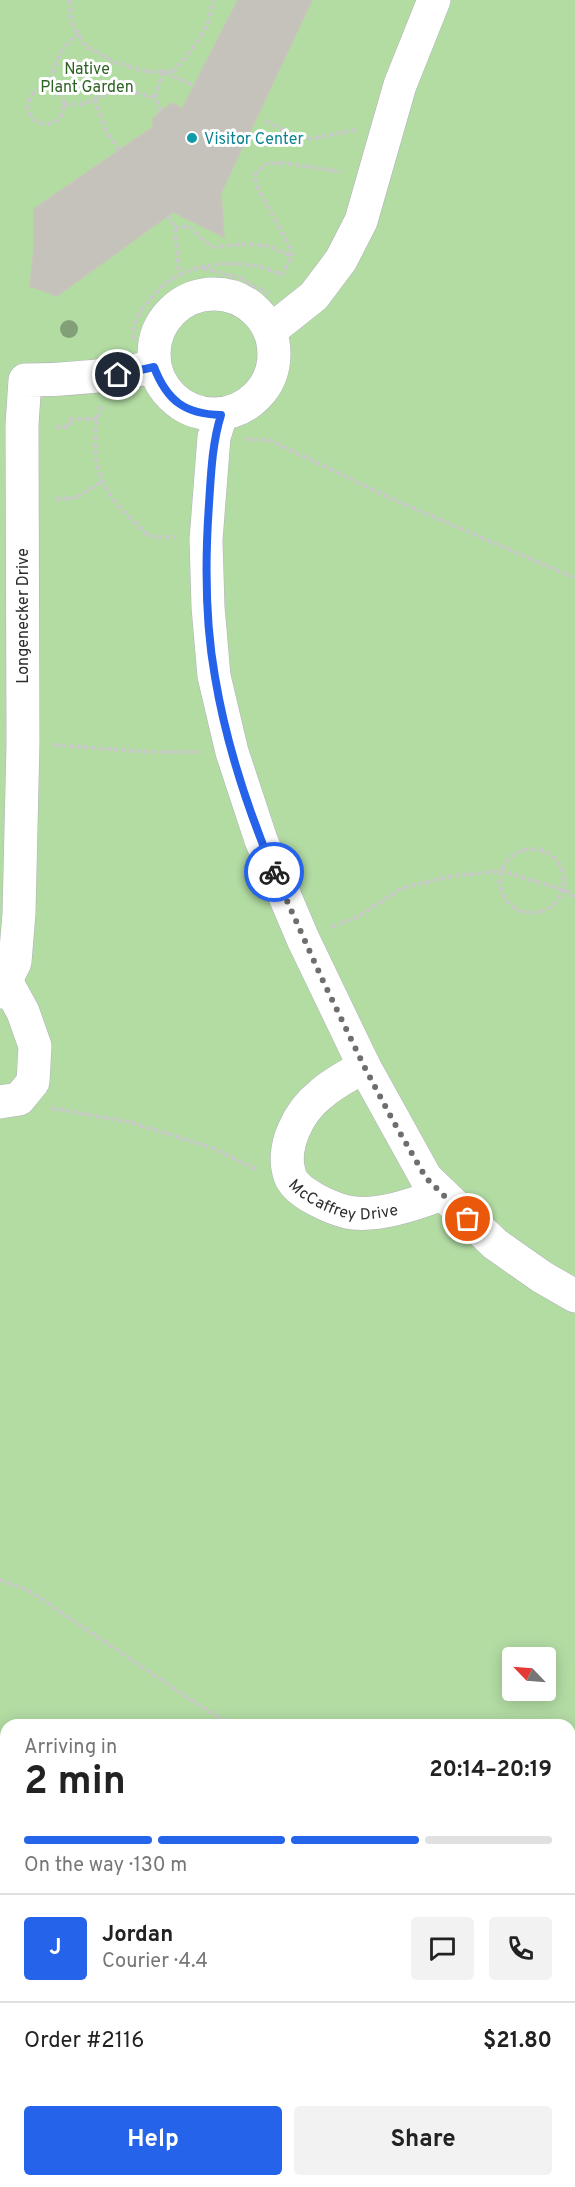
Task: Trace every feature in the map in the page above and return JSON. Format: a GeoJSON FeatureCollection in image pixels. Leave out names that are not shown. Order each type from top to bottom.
{"type":"FeatureCollection","features":[{"type":"Feature","properties":{"kind":"street"},"geometry":{"type":"LineString","coordinates":[[270,331],[314,296],[341,260],[361,221],[400,85],[434,0]]}},
{"type":"Feature","properties":{"kind":"street"},"geometry":{"type":"LineString","coordinates":[[218,426],[203,414],[187,409],[172,398],[161,384],[154,367],[154,347],[159,328],[170,312],[187,300],[206,294],[226,294],[244,301],[260,314],[270,331],[275,349],[273,368],[267,385],[255,399],[218,426],[206,540],[208,607],[214,676],[232,752],[261,840],[303,939],[364,1066],[426,1178],[495,1244],[542,1277],[575,1296]]}},
{"type":"Feature","properties":{"kind":"street","name":"Longenecker Drive"},"geometry":{"type":"LineString","coordinates":[[3,987],[15,962],[20,913],[23,743],[22,426],[25,380],[68,380],[118,375],[154,367]]}},
{"type":"Feature","properties":{"kind":"street"},"geometry":{"type":"LineString","coordinates":[[3,987],[22,1012],[35,1046],[33,1082],[9,1101]]}},
{"type":"Feature","properties":{"kind":"street","name":"McCaffrey Drive"},"geometry":{"type":"LineString","coordinates":[[364,1066],[320,1094],[298,1121],[287,1152],[290,1177],[313,1200],[349,1212],[381,1212],[408,1206],[442,1194]]}},
{"type":"Feature","properties":{"kind":"path"},"geometry":{"type":"LineString","coordinates":[[70,0],[72,21],[85,46],[115,62],[147,72],[174,71],[193,48],[211,16],[213,0]]}},
{"type":"Feature","properties":{"kind":"path"},"geometry":{"type":"LineString","coordinates":[[49,88],[54,64],[66,45],[78,33]]}},
{"type":"Feature","properties":{"kind":"path"},"geometry":{"type":"LineString","coordinates":[[163,72],[195,86]]}},
{"type":"Feature","properties":{"kind":"path"},"geometry":{"type":"LineString","coordinates":[[161,111],[155,98],[163,72]]}},
{"type":"Feature","properties":{"kind":"path"},"geometry":{"type":"LineString","coordinates":[[49,88],[60,94],[64,105],[56,121],[45,124],[34,120],[28,110],[29,99],[37,89],[49,88]]}},
{"type":"Feature","properties":{"kind":"path"},"geometry":{"type":"LineString","coordinates":[[64,105],[83,104],[123,89],[155,98]]}},
{"type":"Feature","properties":{"kind":"path"},"geometry":{"type":"LineString","coordinates":[[95,99],[106,132],[120,150]]}},
{"type":"Feature","properties":{"kind":"path"},"geometry":{"type":"LineString","coordinates":[[266,121],[291,134],[310,139],[362,129]]}},
{"type":"Feature","properties":{"kind":"path"},"geometry":{"type":"LineString","coordinates":[[206,540],[150,536],[125,513],[102,482],[95,452],[97,420],[101,407],[135,344],[132,330],[138,315],[158,290],[179,275],[228,263],[269,269],[281,275],[292,251],[255,183],[256,173],[266,164],[283,163],[347,172]]}},
{"type":"Feature","properties":{"kind":"path"},"geometry":{"type":"LineString","coordinates":[[168,215],[175,228],[179,275]]}},
{"type":"Feature","properties":{"kind":"path"},"geometry":{"type":"LineString","coordinates":[[175,228],[189,225],[205,242],[214,247],[244,244],[269,246],[291,256]]}},
{"type":"Feature","properties":{"kind":"path"},"geometry":{"type":"LineString","coordinates":[[202,268],[243,279],[268,294],[276,293]]}},
{"type":"Feature","properties":{"kind":"path"},"geometry":{"type":"LineString","coordinates":[[22,426],[69,427],[69,419],[97,420]]}},
{"type":"Feature","properties":{"kind":"path"},"geometry":{"type":"LineString","coordinates":[[218,426],[269,440],[397,501],[575,578]]}},
{"type":"Feature","properties":{"kind":"path"},"geometry":{"type":"LineString","coordinates":[[23,743],[149,752],[232,752]]}},
{"type":"Feature","properties":{"kind":"path"},"geometry":{"type":"LineString","coordinates":[[523,850],[543,850],[554,856],[561,866],[565,876],[564,890],[554,906],[544,912],[529,914],[518,911],[506,901],[501,891],[502,871],[507,861],[523,850]]}},
{"type":"Feature","properties":{"kind":"path"},"geometry":{"type":"LineString","coordinates":[[303,939],[359,916],[402,888],[452,876],[502,871],[564,890],[575,897]]}},
{"type":"Feature","properties":{"kind":"path"},"geometry":{"type":"LineString","coordinates":[[9,1101],[129,1122],[210,1147],[257,1169]]}},
{"type":"Feature","properties":{"kind":"path"},"geometry":{"type":"LineString","coordinates":[[0,1580],[28,1590],[223,1719]]}},
{"type":"Feature","properties":{"kind":"green space","name":"Native Plant Garden"},"geometry":{"type":"Polygon","coordinates":[[[0,0],[575,0],[575,1719],[0,1719],[0,0]]]}},
{"type":"Feature","properties":{"kind":"building","name":"Visitor Center"},"geometry":{"type":"Polygon","coordinates":[[[238,0],[312,0],[221,193],[224,237],[173,212],[57,296],[30,286],[34,248],[34,209],[153,127],[153,118],[161,111],[173,103],[182,109],[238,0]]]}},
{"type":"Feature","properties":{"kind":"way so far"},"geometry":{"type":"LineString","coordinates":[[274,872],[323,981],[392,1119],[426,1178],[468,1219]]}},
{"type":"Feature","properties":{"kind":"place","name":"Visitor Center"},"geometry":{"type":"Point","coordinates":[192,138]}},
{"type":"Feature","properties":{"kind":"route"},"geometry":{"type":"LineString","coordinates":[[118,375],[154,367],[161,384],[172,398],[187,409],[203,414],[221,415],[214,437],[206,540],[208,607],[214,676],[232,752],[274,872]]}}]}
